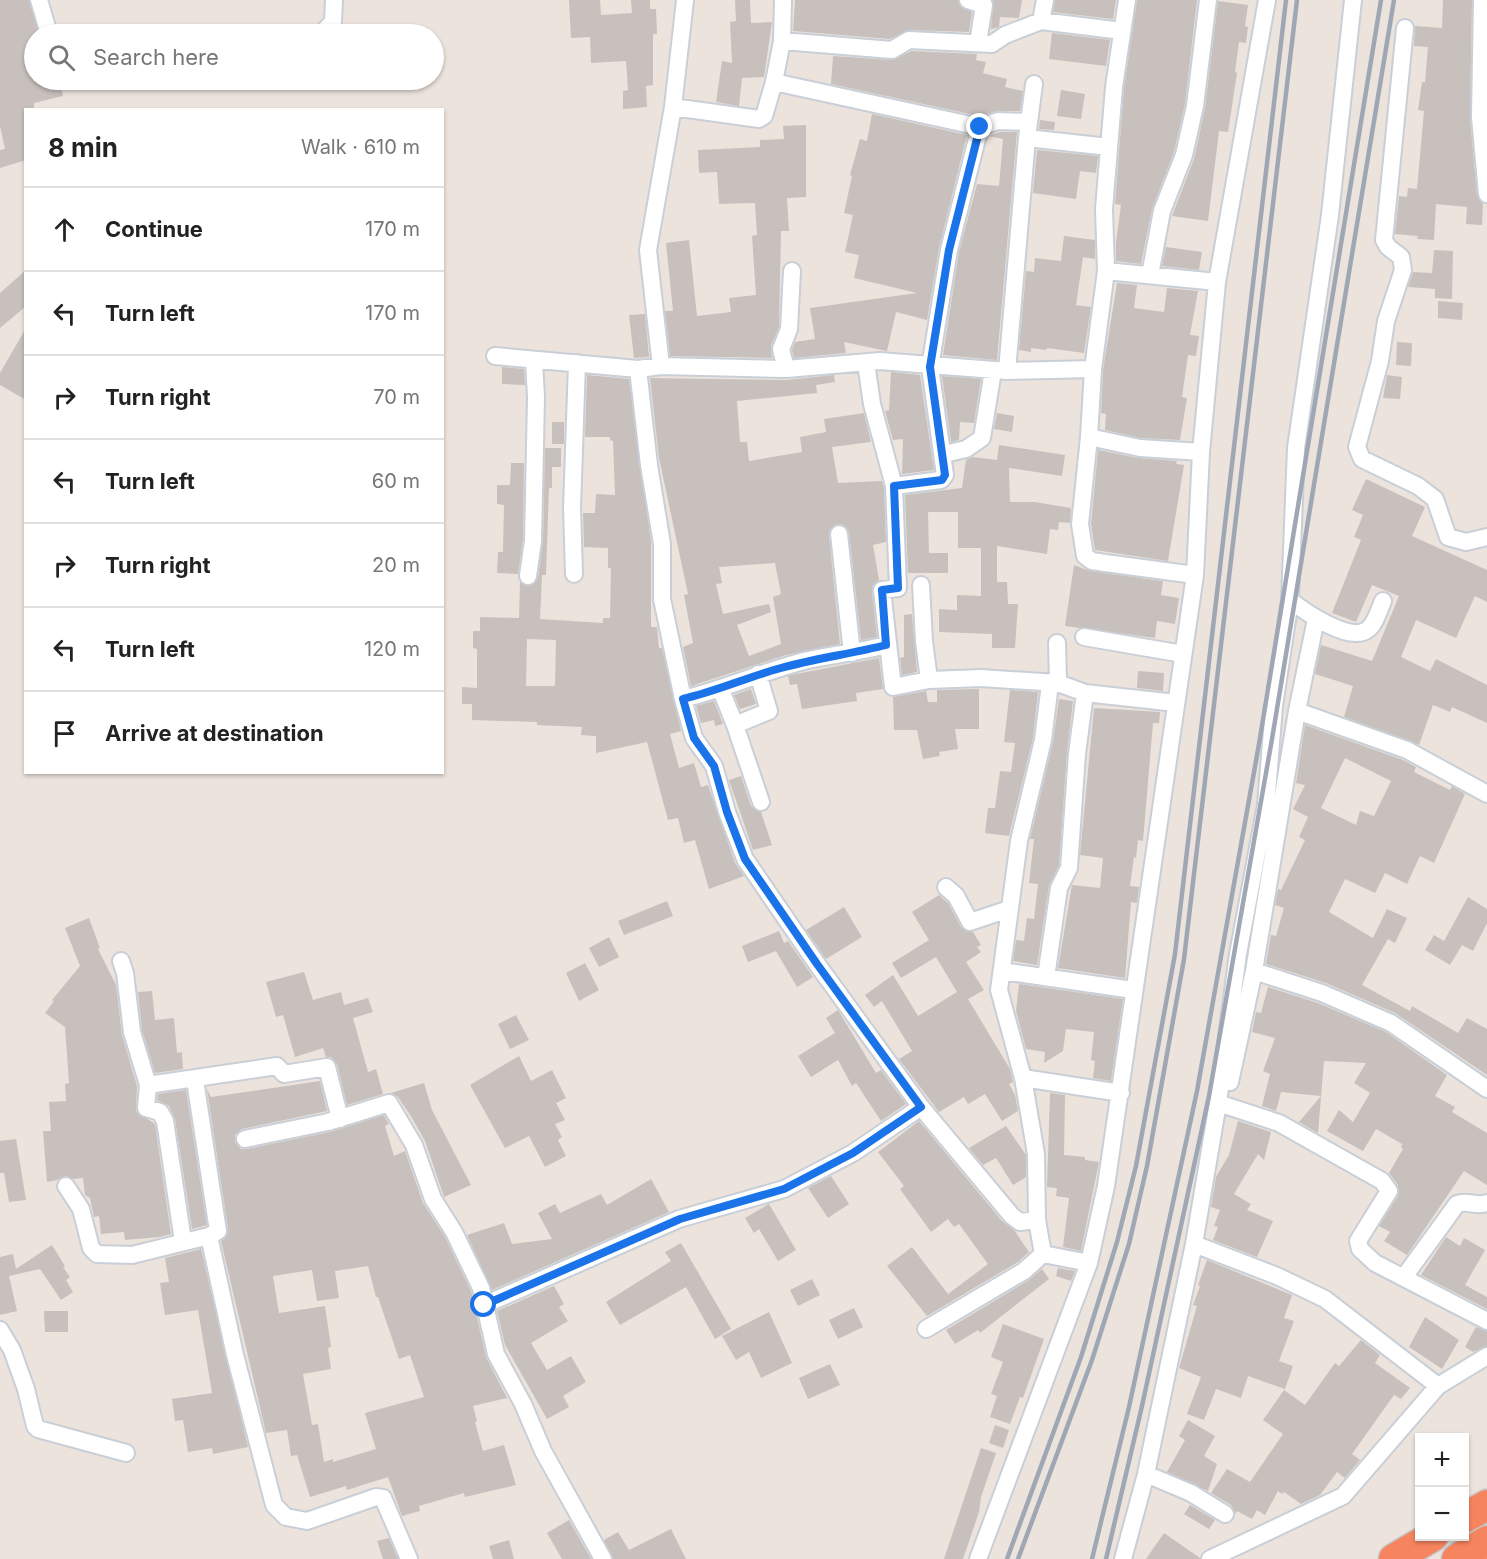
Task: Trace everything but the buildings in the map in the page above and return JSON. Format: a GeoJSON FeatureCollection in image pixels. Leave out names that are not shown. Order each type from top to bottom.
{"type":"FeatureCollection","features":[{"type":"Feature","properties":{"kind":"highway"},"geometry":{"type":"LineString","coordinates":[[1469,1515],[1487,1505]]}},
{"type":"Feature","properties":{"kind":"highway"},"geometry":{"type":"LineString","coordinates":[[1394,1559],[1425,1541]]}},
{"type":"Feature","properties":{"kind":"highway"},"geometry":{"type":"LineString","coordinates":[[1456,1559],[1487,1541]]}},
{"type":"Feature","properties":{"kind":"street"},"geometry":{"type":"LineString","coordinates":[[39,0],[46,24]]}},
{"type":"Feature","properties":{"kind":"street"},"geometry":{"type":"LineString","coordinates":[[331,24],[334,0]]}},
{"type":"Feature","properties":{"kind":"street"},"geometry":{"type":"LineString","coordinates":[[661,366],[648,250],[673,107],[685,0]]}},
{"type":"Feature","properties":{"kind":"street"},"geometry":{"type":"LineString","coordinates":[[673,107],[759,119],[764,116],[782,41],[783,0]]}},
{"type":"Feature","properties":{"kind":"street"},"geometry":{"type":"LineString","coordinates":[[968,0],[984,5],[978,43]]}},
{"type":"Feature","properties":{"kind":"street"},"geometry":{"type":"LineString","coordinates":[[1041,21],[1045,0]]}},
{"type":"Feature","properties":{"kind":"street"},"geometry":{"type":"LineString","coordinates":[[1127,0],[1109,147],[1104,210],[1106,272],[1094,369],[1080,524],[1085,556],[1092,561],[1195,575]]}},
{"type":"Feature","properties":{"kind":"street"},"geometry":{"type":"LineString","coordinates":[[1150,275],[1162,211],[1184,154],[1195,106],[1208,0]]}},
{"type":"Feature","properties":{"kind":"street"},"geometry":{"type":"LineString","coordinates":[[978,1559],[1089,1263],[1106,1186],[1195,575],[1201,452],[1217,282],[1267,0]]}},
{"type":"Feature","properties":{"kind":"street"},"geometry":{"type":"LineString","coordinates":[[1222,1105],[1237,965],[1266,805],[1274,706],[1290,600],[1296,448],[1330,215],[1353,0]]}},
{"type":"Feature","properties":{"kind":"street"},"geometry":{"type":"LineString","coordinates":[[1482,0],[1480,28],[1487,194]]}},
{"type":"Feature","properties":{"kind":"street"},"geometry":{"type":"LineString","coordinates":[[782,41],[892,50],[909,39],[992,44],[1005,35],[1041,21],[1122,31]]}},
{"type":"Feature","properties":{"kind":"street"},"geometry":{"type":"LineString","coordinates":[[1406,28],[1384,240],[1388,247],[1401,257],[1403,270],[1386,321],[1380,362],[1357,447],[1362,459],[1418,486],[1435,499],[1448,537],[1466,542],[1487,537]]}},
{"type":"Feature","properties":{"kind":"street"},"geometry":{"type":"LineString","coordinates":[[774,82],[980,127],[998,121],[1028,130],[1109,147]]}},
{"type":"Feature","properties":{"kind":"street"},"geometry":{"type":"LineString","coordinates":[[944,454],[966,449],[982,438],[1000,371],[1034,84]]}},
{"type":"Feature","properties":{"kind":"street"},"geometry":{"type":"LineString","coordinates":[[894,486],[942,480],[945,475],[944,454],[930,367],[949,250],[980,127]]}},
{"type":"Feature","properties":{"kind":"street"},"geometry":{"type":"LineString","coordinates":[[786,369],[781,349],[789,329],[792,271]]}},
{"type":"Feature","properties":{"kind":"street"},"geometry":{"type":"LineString","coordinates":[[1106,272],[1217,282]]}},
{"type":"Feature","properties":{"kind":"street"},"geometry":{"type":"LineString","coordinates":[[495,356],[638,369],[661,366],[786,369],[880,362],[1000,371],[1094,369]]}},
{"type":"Feature","properties":{"kind":"street"},"geometry":{"type":"LineString","coordinates":[[528,576],[533,541],[536,397],[534,361]]}},
{"type":"Feature","properties":{"kind":"street"},"geometry":{"type":"LineString","coordinates":[[574,574],[572,508],[577,363]]}},
{"type":"Feature","properties":{"kind":"street"},"geometry":{"type":"LineString","coordinates":[[866,363],[872,404],[894,486],[898,588],[882,590],[886,645],[893,687],[929,680],[981,678],[1054,683],[1085,693],[1176,702]]}},
{"type":"Feature","properties":{"kind":"street"},"geometry":{"type":"LineString","coordinates":[[638,369],[649,465],[662,544],[662,599],[683,699],[694,738],[714,766],[727,812],[745,859],[817,964],[921,1107],[1011,1216],[1020,1222],[1037,1220]]}},
{"type":"Feature","properties":{"kind":"street"},"geometry":{"type":"LineString","coordinates":[[1089,437],[1140,447],[1201,452]]}},
{"type":"Feature","properties":{"kind":"street"},"geometry":{"type":"LineString","coordinates":[[839,534],[852,654]]}},
{"type":"Feature","properties":{"kind":"street"},"geometry":{"type":"LineString","coordinates":[[921,585],[929,680]]}},
{"type":"Feature","properties":{"kind":"street"},"geometry":{"type":"LineString","coordinates":[[1290,600],[1316,619],[1352,633],[1364,633],[1371,626],[1383,601]]}},
{"type":"Feature","properties":{"kind":"street"},"geometry":{"type":"LineString","coordinates":[[1123,1559],[1146,1474],[1222,1105],[1254,971],[1297,711],[1316,619]]}},
{"type":"Feature","properties":{"kind":"street"},"geometry":{"type":"LineString","coordinates":[[1084,637],[1183,654]]}},
{"type":"Feature","properties":{"kind":"street"},"geometry":{"type":"LineString","coordinates":[[1043,1254],[1037,1220],[1036,1154],[1023,1078],[999,990],[1019,841],[1054,683],[1057,643]]}},
{"type":"Feature","properties":{"kind":"street"},"geometry":{"type":"LineString","coordinates":[[683,699],[721,690],[758,674],[806,661],[852,654],[886,645]]}},
{"type":"Feature","properties":{"kind":"street"},"geometry":{"type":"LineString","coordinates":[[735,725],[769,711],[758,674]]}},
{"type":"Feature","properties":{"kind":"street"},"geometry":{"type":"LineString","coordinates":[[721,690],[761,802]]}},
{"type":"Feature","properties":{"kind":"street"},"geometry":{"type":"LineString","coordinates":[[1046,977],[1059,888],[1069,868],[1085,693]]}},
{"type":"Feature","properties":{"kind":"street"},"geometry":{"type":"LineString","coordinates":[[1297,711],[1407,750],[1487,794]]}},
{"type":"Feature","properties":{"kind":"street"},"geometry":{"type":"LineString","coordinates":[[946,887],[956,896],[970,922],[1009,909]]}},
{"type":"Feature","properties":{"kind":"street"},"geometry":{"type":"LineString","coordinates":[[121,961],[125,973],[132,1032],[148,1085],[146,1108],[160,1112],[165,1121],[183,1241]]}},
{"type":"Feature","properties":{"kind":"street"},"geometry":{"type":"LineString","coordinates":[[1002,970],[1134,990]]}},
{"type":"Feature","properties":{"kind":"street"},"geometry":{"type":"LineString","coordinates":[[1254,971],[1331,996],[1391,1023],[1487,1089]]}},
{"type":"Feature","properties":{"kind":"street"},"geometry":{"type":"LineString","coordinates":[[148,1085],[195,1080],[277,1066],[284,1074],[327,1067],[340,1119]]}},
{"type":"Feature","properties":{"kind":"street"},"geometry":{"type":"LineString","coordinates":[[1023,1078],[1121,1093]]}},
{"type":"Feature","properties":{"kind":"street"},"geometry":{"type":"LineString","coordinates":[[66,1186],[79,1203],[91,1248],[97,1254],[132,1255],[209,1236],[219,1228],[205,1161],[195,1080]]}},
{"type":"Feature","properties":{"kind":"street"},"geometry":{"type":"LineString","coordinates":[[245,1139],[340,1119],[389,1103],[414,1145],[433,1199],[454,1232],[482,1288],[496,1354],[523,1404],[543,1451],[603,1559]]}},
{"type":"Feature","properties":{"kind":"street"},"geometry":{"type":"LineString","coordinates":[[1222,1105],[1279,1124],[1382,1181],[1389,1191],[1387,1198],[1358,1241],[1360,1249],[1375,1263],[1487,1321]]}},
{"type":"Feature","properties":{"kind":"street"},"geometry":{"type":"LineString","coordinates":[[484,1305],[680,1219],[784,1189],[853,1153],[921,1107]]}},
{"type":"Feature","properties":{"kind":"street"},"geometry":{"type":"LineString","coordinates":[[1404,1277],[1457,1204],[1487,1203]]}},
{"type":"Feature","properties":{"kind":"street"},"geometry":{"type":"LineString","coordinates":[[209,1236],[235,1355],[274,1505],[286,1517],[307,1521],[375,1497],[383,1498],[409,1559]]}},
{"type":"Feature","properties":{"kind":"street"},"geometry":{"type":"LineString","coordinates":[[1194,1244],[1277,1276],[1325,1299],[1438,1386]]}},
{"type":"Feature","properties":{"kind":"street"},"geometry":{"type":"LineString","coordinates":[[1043,1254],[1089,1263]]}},
{"type":"Feature","properties":{"kind":"street"},"geometry":{"type":"LineString","coordinates":[[926,1329],[1024,1271],[1043,1254]]}},
{"type":"Feature","properties":{"kind":"street"},"geometry":{"type":"LineString","coordinates":[[0,1330],[12,1350],[26,1389],[35,1426],[38,1429],[126,1453]]}},
{"type":"Feature","properties":{"kind":"street"},"geometry":{"type":"LineString","coordinates":[[1210,1559],[1343,1496],[1438,1386],[1487,1356]]}},
{"type":"Feature","properties":{"kind":"street"},"geometry":{"type":"LineString","coordinates":[[1146,1474],[1191,1493],[1225,1515]]}},
{"type":"Feature","properties":{"kind":"railway"},"geometry":{"type":"LineString","coordinates":[[1007,1559],[1081,1357],[1117,1242],[1136,1166],[1175,954],[1286,0]]}},
{"type":"Feature","properties":{"kind":"railway"},"geometry":{"type":"LineString","coordinates":[[1018,1559],[1092,1360],[1129,1244],[1147,1166],[1184,959],[1297,0]]}},
{"type":"Feature","properties":{"kind":"railway"},"geometry":{"type":"LineString","coordinates":[[1092,1559],[1129,1407],[1197,1091],[1259,744],[1381,0]]}},
{"type":"Feature","properties":{"kind":"railway"},"geometry":{"type":"LineString","coordinates":[[1106,1559],[1142,1406],[1209,1096],[1272,739],[1394,0]]}},
{"type":"Feature","properties":{"kind":"route"},"geometry":{"type":"LineString","coordinates":[[484,1305],[680,1219],[784,1189],[853,1153],[921,1107],[817,964],[745,859],[727,812],[714,766],[694,738],[683,699],[721,690],[758,674],[806,661],[852,654],[886,645],[882,590],[898,588],[894,486],[942,480],[945,475],[944,454],[930,367],[949,250],[979,140],[980,127]]}}]}
